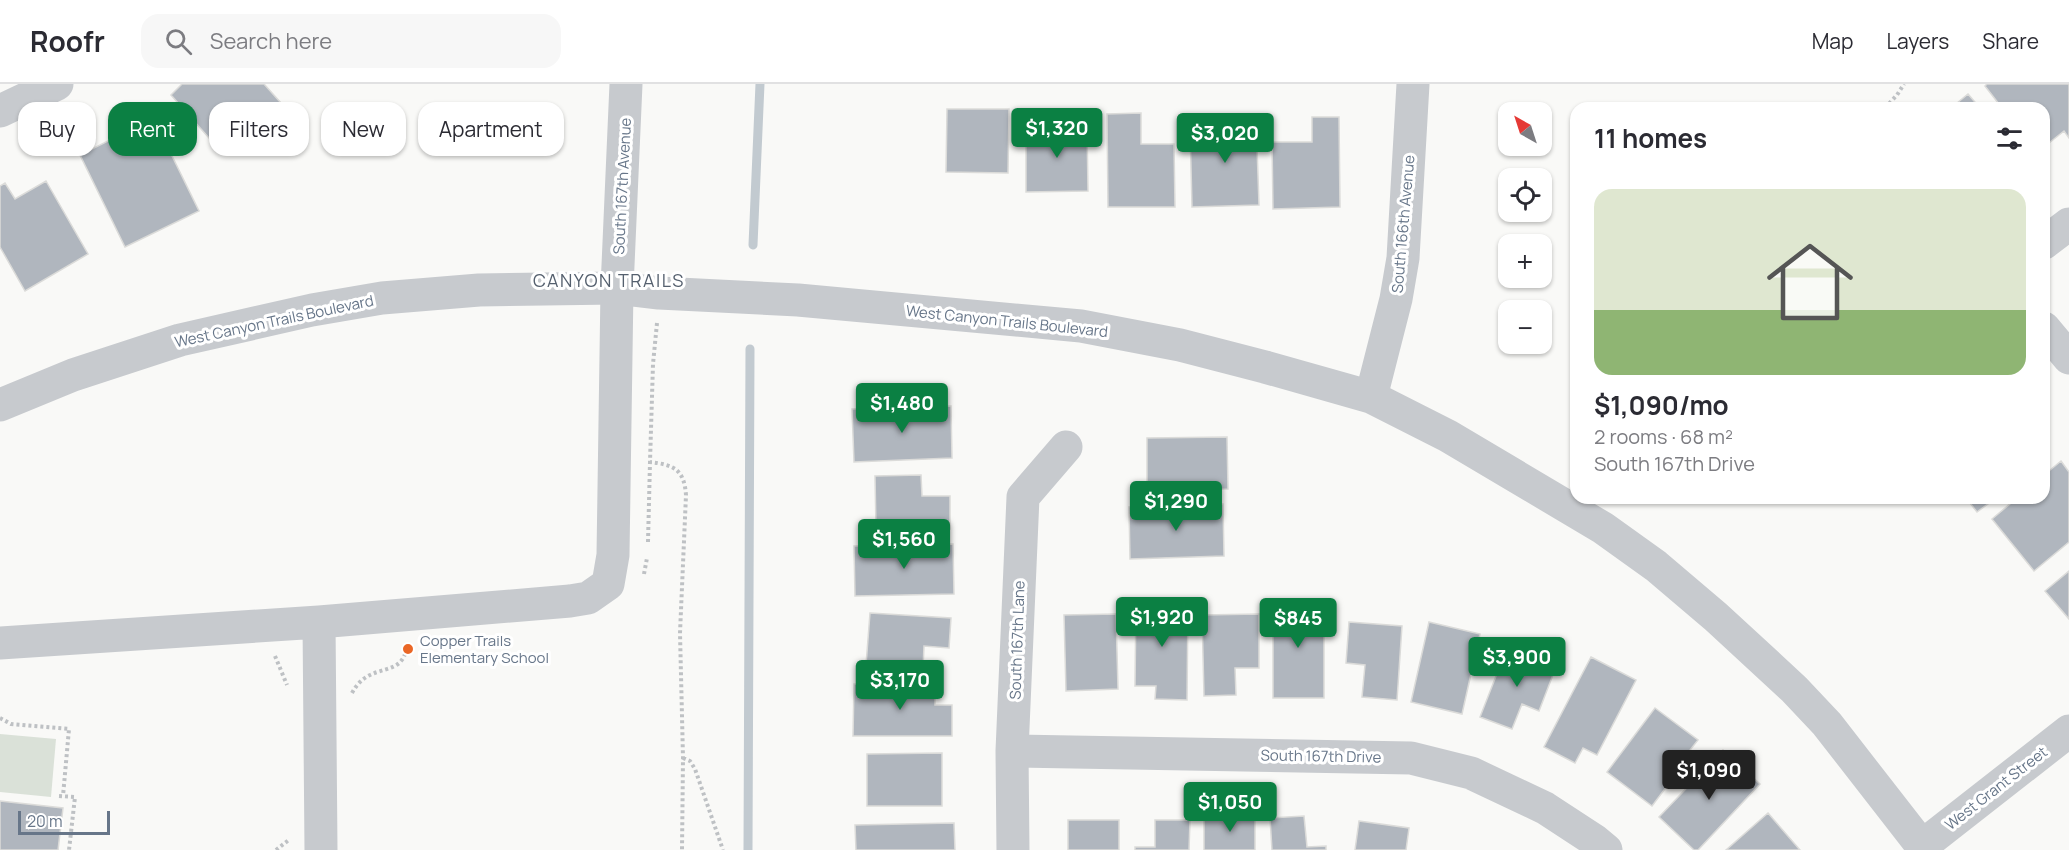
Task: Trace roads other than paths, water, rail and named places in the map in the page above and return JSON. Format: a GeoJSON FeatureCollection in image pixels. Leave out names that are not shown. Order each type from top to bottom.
{"type":"FeatureCollection","features":[{"type":"Feature","properties":{"kind":"street"},"geometry":{"type":"LineString","coordinates":[[0,111],[57,84]]}},
{"type":"Feature","properties":{"kind":"street","name":"South 167th Avenue"},"geometry":{"type":"LineString","coordinates":[[319,622],[570,601],[588,598],[608,584],[613,555],[617,288],[626,84]]}},
{"type":"Feature","properties":{"kind":"street","name":"South 166th Avenue"},"geometry":{"type":"LineString","coordinates":[[1371,397],[1396,299],[1403,258],[1413,84]]}},
{"type":"Feature","properties":{"kind":"street"},"geometry":{"type":"LineString","coordinates":[[2050,238],[2069,224]]}},
{"type":"Feature","properties":{"kind":"street","name":"West Canyon Trails Boulevard"},"geometry":{"type":"LineString","coordinates":[[0,405],[73,375],[180,340],[312,310],[382,298],[479,290],[617,288],[809,301],[1082,326],[1180,345],[1371,397],[1448,436],[1603,528],[1656,566],[1716,616],[1801,696],[1827,724],[1924,848]]}},
{"type":"Feature","properties":{"kind":"street"},"geometry":{"type":"LineString","coordinates":[[2050,335],[2069,358]]}},
{"type":"Feature","properties":{"kind":"street","name":"South 167th Lane"},"geometry":{"type":"LineString","coordinates":[[1013,850],[1012,751],[1023,497],[1066,447]]}},
{"type":"Feature","properties":{"kind":"street"},"geometry":{"type":"LineString","coordinates":[[0,643],[319,622],[321,850]]}},
{"type":"Feature","properties":{"kind":"street","name":"West Grant Street"},"geometry":{"type":"LineString","coordinates":[[1924,848],[2069,730]]}},
{"type":"Feature","properties":{"kind":"street","name":"South 167th Drive"},"geometry":{"type":"LineString","coordinates":[[1012,751],[1411,758],[1470,773],[1545,808],[1606,850]]}},
{"type":"Feature","properties":{"kind":"waterway"},"geometry":{"type":"LineString","coordinates":[[753,245],[760,84]]}},
{"type":"Feature","properties":{"kind":"waterway"},"geometry":{"type":"LineString","coordinates":[[748,850],[750,349]]}},
{"type":"Feature","properties":{"kind":"place","name":"Copper Trails Elementary School"},"geometry":{"type":"Point","coordinates":[408,649]}},
{"type":"Feature","properties":{"kind":"district","name":"CANYON TRAILS"},"geometry":{"type":"Point","coordinates":[609,280]}}]}
